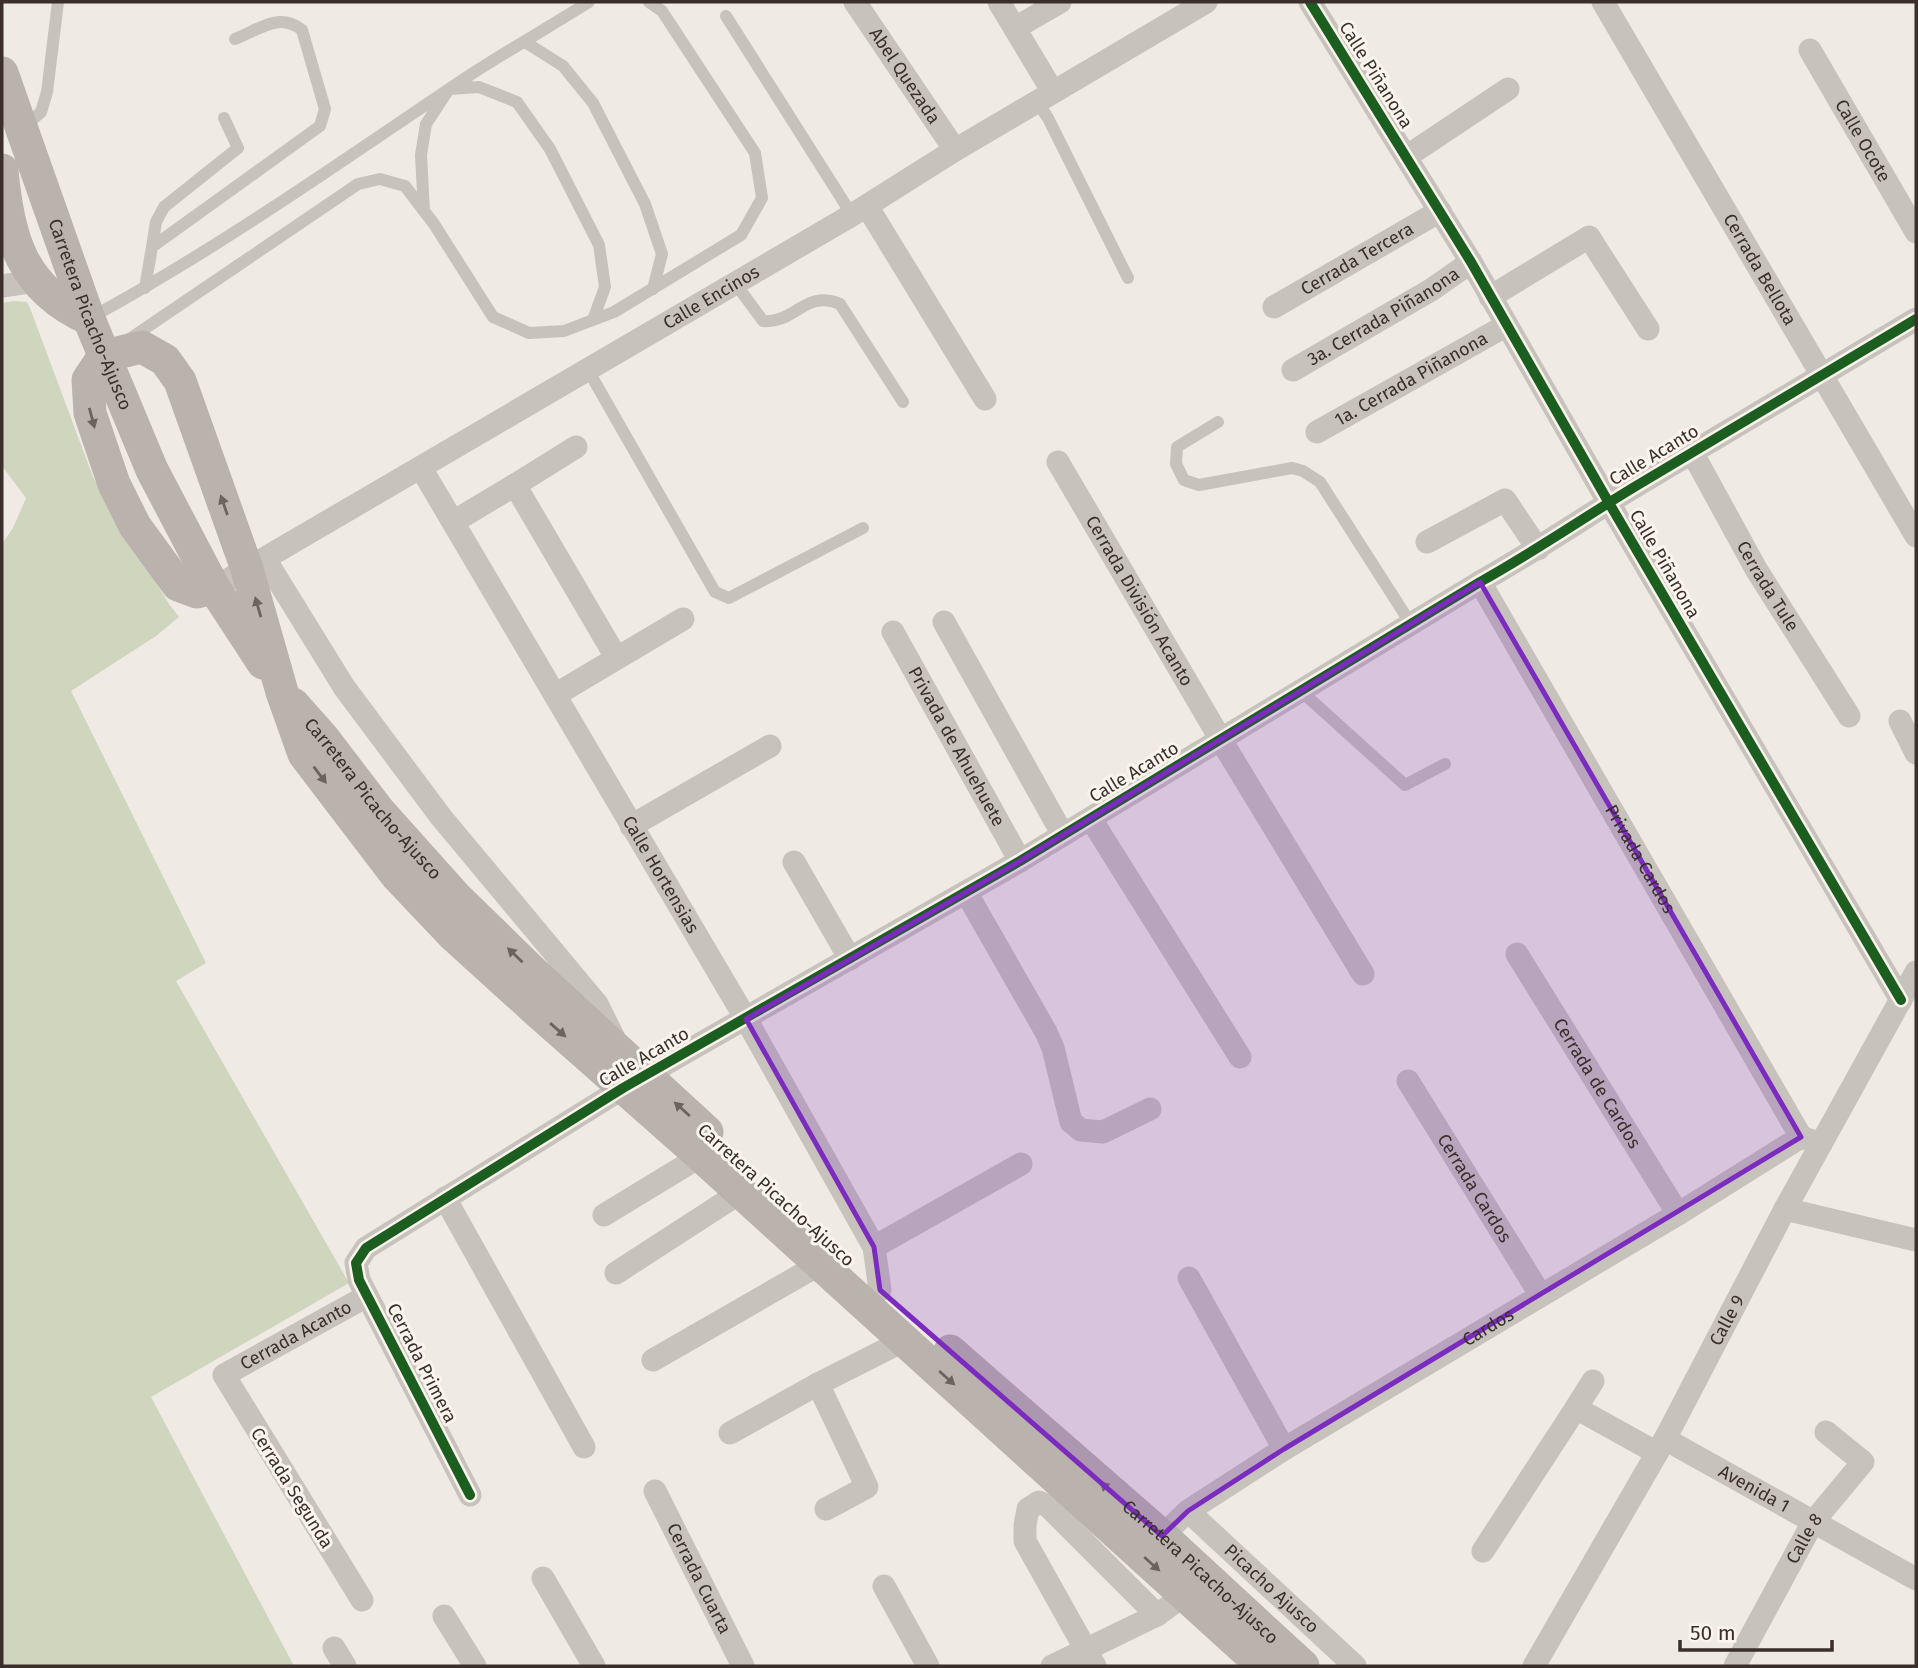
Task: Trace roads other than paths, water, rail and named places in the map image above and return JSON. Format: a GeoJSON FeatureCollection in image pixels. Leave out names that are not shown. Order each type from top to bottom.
{"type":"FeatureCollection","features":[{"type":"Feature","properties":{"kind":"main road","name":"Carretera Picacho-Ajusco"},"geometry":{"type":"LineString","coordinates":[[2,73],[104,356]]}},
{"type":"Feature","properties":{"kind":"main road"},"geometry":{"type":"LineString","coordinates":[[2,170],[10,228],[19,255],[49,295],[89,319]]}},
{"type":"Feature","properties":{"kind":"main road"},"geometry":{"type":"LineString","coordinates":[[214,588],[198,592],[178,585],[135,526],[114,484],[90,413],[88,380],[104,356],[142,347],[166,360],[180,382],[256,564],[282,692]]}},
{"type":"Feature","properties":{"kind":"main road","name":"Carretera Picacho-Ajusco"},"geometry":{"type":"LineString","coordinates":[[214,588],[282,692],[304,754],[397,876],[452,934],[631,1073],[1162,1536],[1303,1666]]}},
{"type":"Feature","properties":{"kind":"main road","name":"Carretera Picacho-Ajusco"},"geometry":{"type":"LineString","coordinates":[[631,1073],[701,1156],[1263,1666]]}},
{"type":"Feature","properties":{"kind":"street","name":"Abel Quezada"},"geometry":{"type":"LineString","coordinates":[[855,2],[955,150]]}},
{"type":"Feature","properties":{"kind":"street"},"geometry":{"type":"LineString","coordinates":[[999,2],[1015,28],[1044,89]]}},
{"type":"Feature","properties":{"kind":"street"},"geometry":{"type":"LineString","coordinates":[[1015,28],[1060,2]]}},
{"type":"Feature","properties":{"kind":"street","name":"Calle Encinos"},"geometry":{"type":"LineString","coordinates":[[214,588],[859,210],[955,150],[1044,89],[1206,2]]}},
{"type":"Feature","properties":{"kind":"street","name":"Calle Piñanona"},"geometry":{"type":"LineString","coordinates":[[1310,2],[1472,262],[1609,503],[1901,1000]]}},
{"type":"Feature","properties":{"kind":"street","name":"Cerrada Bellota"},"geometry":{"type":"LineString","coordinates":[[1603,2],[1916,536]]}},
{"type":"Feature","properties":{"kind":"street","name":"Calle Ocote"},"geometry":{"type":"LineString","coordinates":[[1810,50],[1916,232]]}},
{"type":"Feature","properties":{"kind":"street"},"geometry":{"type":"LineString","coordinates":[[1406,157],[1508,89]]}},
{"type":"Feature","properties":{"kind":"street"},"geometry":{"type":"LineString","coordinates":[[859,210],[985,399]]}},
{"type":"Feature","properties":{"kind":"street","name":"Cerrada Tercera"},"geometry":{"type":"LineString","coordinates":[[1274,307],[1440,211]]}},
{"type":"Feature","properties":{"kind":"street"},"geometry":{"type":"LineString","coordinates":[[1490,297],[1589,237],[1648,329]]}},
{"type":"Feature","properties":{"kind":"street","name":"3a. Cerrada Piñanona"},"geometry":{"type":"LineString","coordinates":[[1293,370],[1431,290],[1472,262]]}},
{"type":"Feature","properties":{"kind":"street"},"geometry":{"type":"LineString","coordinates":[[2,286],[36,281]]}},
{"type":"Feature","properties":{"kind":"street","name":"Calle Acanto"},"geometry":{"type":"LineString","coordinates":[[366,1248],[631,1073],[746,1019],[1020,861],[1480,582],[1538,550],[1692,452],[1916,319]]}},
{"type":"Feature","properties":{"kind":"street","name":"1a. Cerrada Piñanona"},"geometry":{"type":"LineString","coordinates":[[1317,432],[1507,325]]}},
{"type":"Feature","properties":{"kind":"street"},"geometry":{"type":"LineString","coordinates":[[453,522],[576,447]]}},
{"type":"Feature","properties":{"kind":"street","name":"Cerrada Tule"},"geometry":{"type":"LineString","coordinates":[[1692,452],[1756,569],[1849,716]]}},
{"type":"Feature","properties":{"kind":"street","name":"Cerrada División Acanto"},"geometry":{"type":"LineString","coordinates":[[1058,462],[1221,740],[1363,974]]}},
{"type":"Feature","properties":{"kind":"street","name":"Calle Hortensias"},"geometry":{"type":"LineString","coordinates":[[421,467],[746,1019],[874,1247],[880,1290]]}},
{"type":"Feature","properties":{"kind":"street"},"geometry":{"type":"LineString","coordinates":[[515,485],[616,657]]}},
{"type":"Feature","properties":{"kind":"street"},"geometry":{"type":"LineString","coordinates":[[1427,542],[1505,500],[1538,550]]}},
{"type":"Feature","properties":{"kind":"street"},"geometry":{"type":"LineString","coordinates":[[256,564],[441,817],[597,1004],[631,1073]]}},
{"type":"Feature","properties":{"kind":"street","name":"Privada Cardos"},"geometry":{"type":"LineString","coordinates":[[1480,582],[1811,1140]]}},
{"type":"Feature","properties":{"kind":"street"},"geometry":{"type":"LineString","coordinates":[[555,695],[683,619]]}},
{"type":"Feature","properties":{"kind":"street"},"geometry":{"type":"LineString","coordinates":[[944,622],[1063,835]]}},
{"type":"Feature","properties":{"kind":"street","name":"Privada de Ahuehuete"},"geometry":{"type":"LineString","coordinates":[[893,632],[1020,861]]}},
{"type":"Feature","properties":{"kind":"street"},"geometry":{"type":"LineString","coordinates":[[1900,721],[1916,752]]}},
{"type":"Feature","properties":{"kind":"street"},"geometry":{"type":"LineString","coordinates":[[631,826],[770,746]]}},
{"type":"Feature","properties":{"kind":"street"},"geometry":{"type":"LineString","coordinates":[[1091,819],[1240,1057]]}},
{"type":"Feature","properties":{"kind":"street"},"geometry":{"type":"LineString","coordinates":[[794,862],[850,959]]}},
{"type":"Feature","properties":{"kind":"street"},"geometry":{"type":"LineString","coordinates":[[966,892],[1046,1032],[1053,1048],[1071,1122],[1082,1130],[1103,1132],[1150,1109]]}},
{"type":"Feature","properties":{"kind":"street","name":"Cerrada de Cardos"},"geometry":{"type":"LineString","coordinates":[[1517,954],[1678,1214]]}},
{"type":"Feature","properties":{"kind":"street","name":"Calle 9"},"geometry":{"type":"LineString","coordinates":[[1534,1666],[1661,1446],[1786,1209],[1811,1140],[1901,1000],[1916,972]]}},
{"type":"Feature","properties":{"kind":"street","name":"Cerrada Cardos"},"geometry":{"type":"LineString","coordinates":[[1408,1081],[1540,1294]]}},
{"type":"Feature","properties":{"kind":"street","name":"Cardos"},"geometry":{"type":"LineString","coordinates":[[1162,1536],[1188,1511],[1284,1449],[1540,1294],[1811,1140]]}},
{"type":"Feature","properties":{"kind":"street"},"geometry":{"type":"LineString","coordinates":[[604,1214],[701,1156]]}},
{"type":"Feature","properties":{"kind":"street"},"geometry":{"type":"LineString","coordinates":[[874,1247],[1021,1164]]}},
{"type":"Feature","properties":{"kind":"street"},"geometry":{"type":"LineString","coordinates":[[616,1273],[741,1192]]}},
{"type":"Feature","properties":{"kind":"street"},"geometry":{"type":"LineString","coordinates":[[444,1198],[584,1447]]}},
{"type":"Feature","properties":{"kind":"street"},"geometry":{"type":"LineString","coordinates":[[1786,1209],[1916,1240]]}},
{"type":"Feature","properties":{"kind":"street","name":"Cerrada Primera"},"geometry":{"type":"LineString","coordinates":[[366,1248],[356,1263],[359,1280],[470,1495]]}},
{"type":"Feature","properties":{"kind":"street"},"geometry":{"type":"LineString","coordinates":[[653,1360],[820,1264]]}},
{"type":"Feature","properties":{"kind":"street"},"geometry":{"type":"LineString","coordinates":[[1189,1279],[1284,1449]]}},
{"type":"Feature","properties":{"kind":"street","name":"Cerrada Acanto"},"geometry":{"type":"LineString","coordinates":[[224,1375],[368,1296]]}},
{"type":"Feature","properties":{"kind":"street"},"geometry":{"type":"LineString","coordinates":[[730,1433],[905,1340]]}},
{"type":"Feature","properties":{"kind":"street","name":"Cerrada Segunda"},"geometry":{"type":"LineString","coordinates":[[224,1375],[362,1600]]}},
{"type":"Feature","properties":{"kind":"street"},"geometry":{"type":"LineString","coordinates":[[1483,1551],[1593,1381]]}},
{"type":"Feature","properties":{"kind":"street"},"geometry":{"type":"LineString","coordinates":[[818,1384],[867,1487],[826,1509]]}},
{"type":"Feature","properties":{"kind":"street","name":"Avenida 1"},"geometry":{"type":"LineString","coordinates":[[1576,1408],[1661,1446],[1813,1522],[1916,1578]]}},
{"type":"Feature","properties":{"kind":"street","name":"Calle 8"},"geometry":{"type":"LineString","coordinates":[[1735,1666],[1813,1522],[1863,1462],[1826,1432]]}},
{"type":"Feature","properties":{"kind":"street","name":"Cerrada Cuarta"},"geometry":{"type":"LineString","coordinates":[[655,1492],[743,1666]]}},
{"type":"Feature","properties":{"kind":"street"},"geometry":{"type":"LineString","coordinates":[[1090,1658],[1025,1541],[1028,1509],[1040,1502],[1048,1506],[1157,1615]]}},
{"type":"Feature","properties":{"kind":"street","name":"Picacho Ajusco"},"geometry":{"type":"LineString","coordinates":[[1188,1511],[1355,1666]]}},
{"type":"Feature","properties":{"kind":"street"},"geometry":{"type":"LineString","coordinates":[[543,1578],[594,1666]]}},
{"type":"Feature","properties":{"kind":"street"},"geometry":{"type":"LineString","coordinates":[[884,1586],[928,1666]]}},
{"type":"Feature","properties":{"kind":"street"},"geometry":{"type":"LineString","coordinates":[[1052,1666],[1090,1658],[1186,1594]]}},
{"type":"Feature","properties":{"kind":"street"},"geometry":{"type":"LineString","coordinates":[[444,1616],[475,1666]]}},
{"type":"Feature","properties":{"kind":"lane"},"geometry":{"type":"LineString","coordinates":[[21,130],[41,112],[47,92],[58,2]]}},
{"type":"Feature","properties":{"kind":"lane"},"geometry":{"type":"LineString","coordinates":[[89,319],[235,232],[449,89],[589,2]]}},
{"type":"Feature","properties":{"kind":"lane"},"geometry":{"type":"LineString","coordinates":[[104,356],[358,184],[380,178],[405,186],[493,317],[529,333],[565,331],[614,312],[741,235],[762,198],[755,153],[662,11],[649,2]]}},
{"type":"Feature","properties":{"kind":"lane"},"geometry":{"type":"LineString","coordinates":[[726,16],[859,210]]}},
{"type":"Feature","properties":{"kind":"lane"},"geometry":{"type":"LineString","coordinates":[[152,247],[320,127],[325,109],[302,30],[291,22],[279,20],[235,39]]}},
{"type":"Feature","properties":{"kind":"lane"},"geometry":{"type":"LineString","coordinates":[[525,42],[563,66],[593,103],[645,204],[662,254],[653,289]]}},
{"type":"Feature","properties":{"kind":"lane"},"geometry":{"type":"LineString","coordinates":[[449,89],[479,87],[517,102],[550,149],[600,245],[605,287],[593,320]]}},
{"type":"Feature","properties":{"kind":"lane"},"geometry":{"type":"LineString","coordinates":[[424,211],[421,155],[426,124],[449,89]]}},
{"type":"Feature","properties":{"kind":"lane"},"geometry":{"type":"LineString","coordinates":[[1044,89],[1048,118],[1128,278]]}},
{"type":"Feature","properties":{"kind":"lane"},"geometry":{"type":"LineString","coordinates":[[145,288],[156,222],[164,207],[238,148],[225,118]]}},
{"type":"Feature","properties":{"kind":"lane"},"geometry":{"type":"LineString","coordinates":[[735,284],[763,321],[779,320],[818,299],[830,299],[840,304],[902,402]]}},
{"type":"Feature","properties":{"kind":"lane"},"geometry":{"type":"LineString","coordinates":[[588,370],[715,592],[721,596],[729,598],[863,527]]}},
{"type":"Feature","properties":{"kind":"lane"},"geometry":{"type":"LineString","coordinates":[[1217,422],[1177,447],[1176,464],[1184,480],[1199,485],[1292,468],[1321,482],[1411,624]]}},
{"type":"Feature","properties":{"kind":"lane"},"geometry":{"type":"LineString","coordinates":[[1301,691],[1405,785],[1445,764]]}}]}
